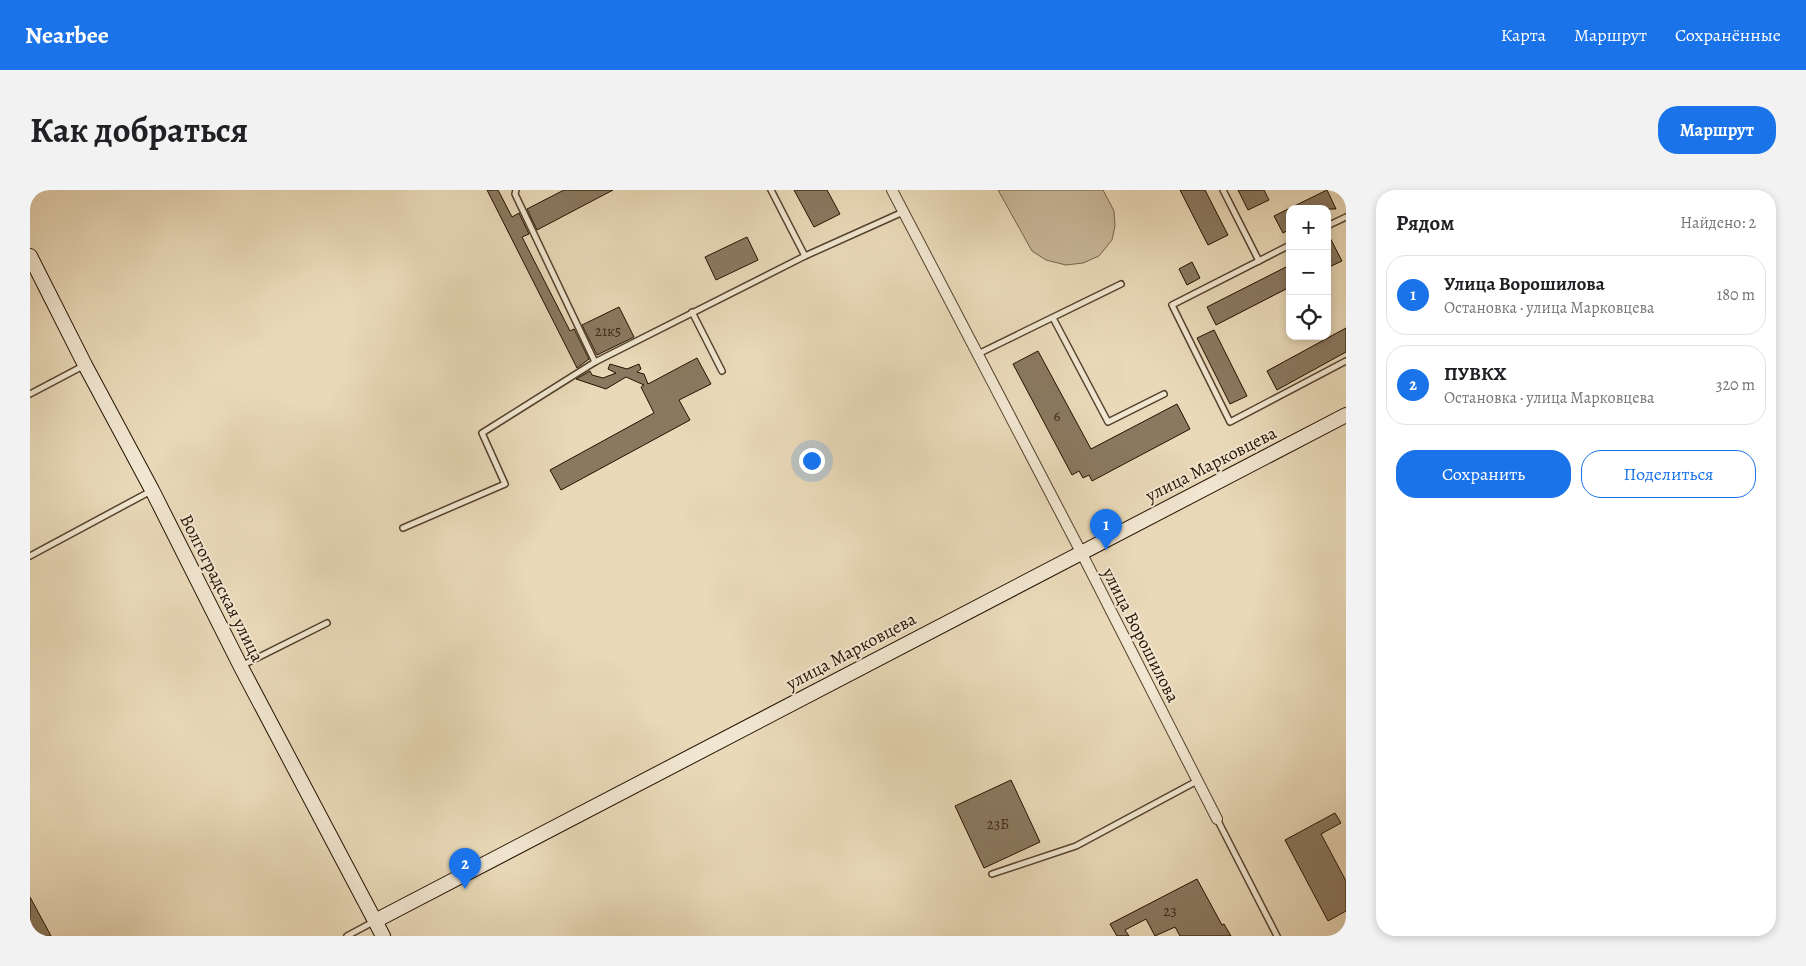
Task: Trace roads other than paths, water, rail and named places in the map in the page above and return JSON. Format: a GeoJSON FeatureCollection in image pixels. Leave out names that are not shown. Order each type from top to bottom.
{"type":"FeatureCollection","features":[{"type":"Feature","properties":{"kind":"main road","name":"Волгоградская улица"},"geometry":{"type":"LineString","coordinates":[[30,256],[85,365],[152,490],[240,667],[383,936]]}},
{"type":"Feature","properties":{"kind":"main road","name":"улица Марковцева"},"geometry":{"type":"LineString","coordinates":[[374,921],[1346,414]]}},
{"type":"Feature","properties":{"kind":"street","name":"улица Ворошилова"},"geometry":{"type":"LineString","coordinates":[[892,190],[1081,552],[1216,819]]}},
{"type":"Feature","properties":{"kind":"lane"},"geometry":{"type":"LineString","coordinates":[[516,190],[515,194],[595,362]]}},
{"type":"Feature","properties":{"kind":"lane"},"geometry":{"type":"LineString","coordinates":[[771,190],[805,256]]}},
{"type":"Feature","properties":{"kind":"lane"},"geometry":{"type":"LineString","coordinates":[[1223,190],[1259,261]]}},
{"type":"Feature","properties":{"kind":"lane"},"geometry":{"type":"LineString","coordinates":[[403,528],[505,484],[482,433],[595,362],[805,256],[903,211]]}},
{"type":"Feature","properties":{"kind":"lane"},"geometry":{"type":"LineString","coordinates":[[1331,224],[1346,217]]}},
{"type":"Feature","properties":{"kind":"lane"},"geometry":{"type":"LineString","coordinates":[[1286,247],[1172,306],[1230,422],[1346,361]]}},
{"type":"Feature","properties":{"kind":"lane"},"geometry":{"type":"LineString","coordinates":[[978,354],[1121,284]]}},
{"type":"Feature","properties":{"kind":"lane"},"geometry":{"type":"LineString","coordinates":[[692,312],[722,371]]}},
{"type":"Feature","properties":{"kind":"lane"},"geometry":{"type":"LineString","coordinates":[[1053,318],[1108,422],[1164,394]]}},
{"type":"Feature","properties":{"kind":"lane"},"geometry":{"type":"LineString","coordinates":[[30,394],[85,365]]}},
{"type":"Feature","properties":{"kind":"lane"},"geometry":{"type":"LineString","coordinates":[[30,556],[152,490]]}},
{"type":"Feature","properties":{"kind":"lane"},"geometry":{"type":"LineString","coordinates":[[240,667],[327,623]]}},
{"type":"Feature","properties":{"kind":"lane"},"geometry":{"type":"LineString","coordinates":[[992,874],[1076,846],[1197,781]]}},
{"type":"Feature","properties":{"kind":"lane","name":"улица Ворошилова"},"geometry":{"type":"LineString","coordinates":[[1216,819],[1277,936]]}},
{"type":"Feature","properties":{"kind":"lane"},"geometry":{"type":"LineString","coordinates":[[347,936],[374,921]]}},
{"type":"Feature","properties":{"kind":"place","name":"Улица Ворошилова"},"geometry":{"type":"Point","coordinates":[1106,550]}},
{"type":"Feature","properties":{"kind":"place","name":"ПУВКХ"},"geometry":{"type":"Point","coordinates":[465,889]}}]}
